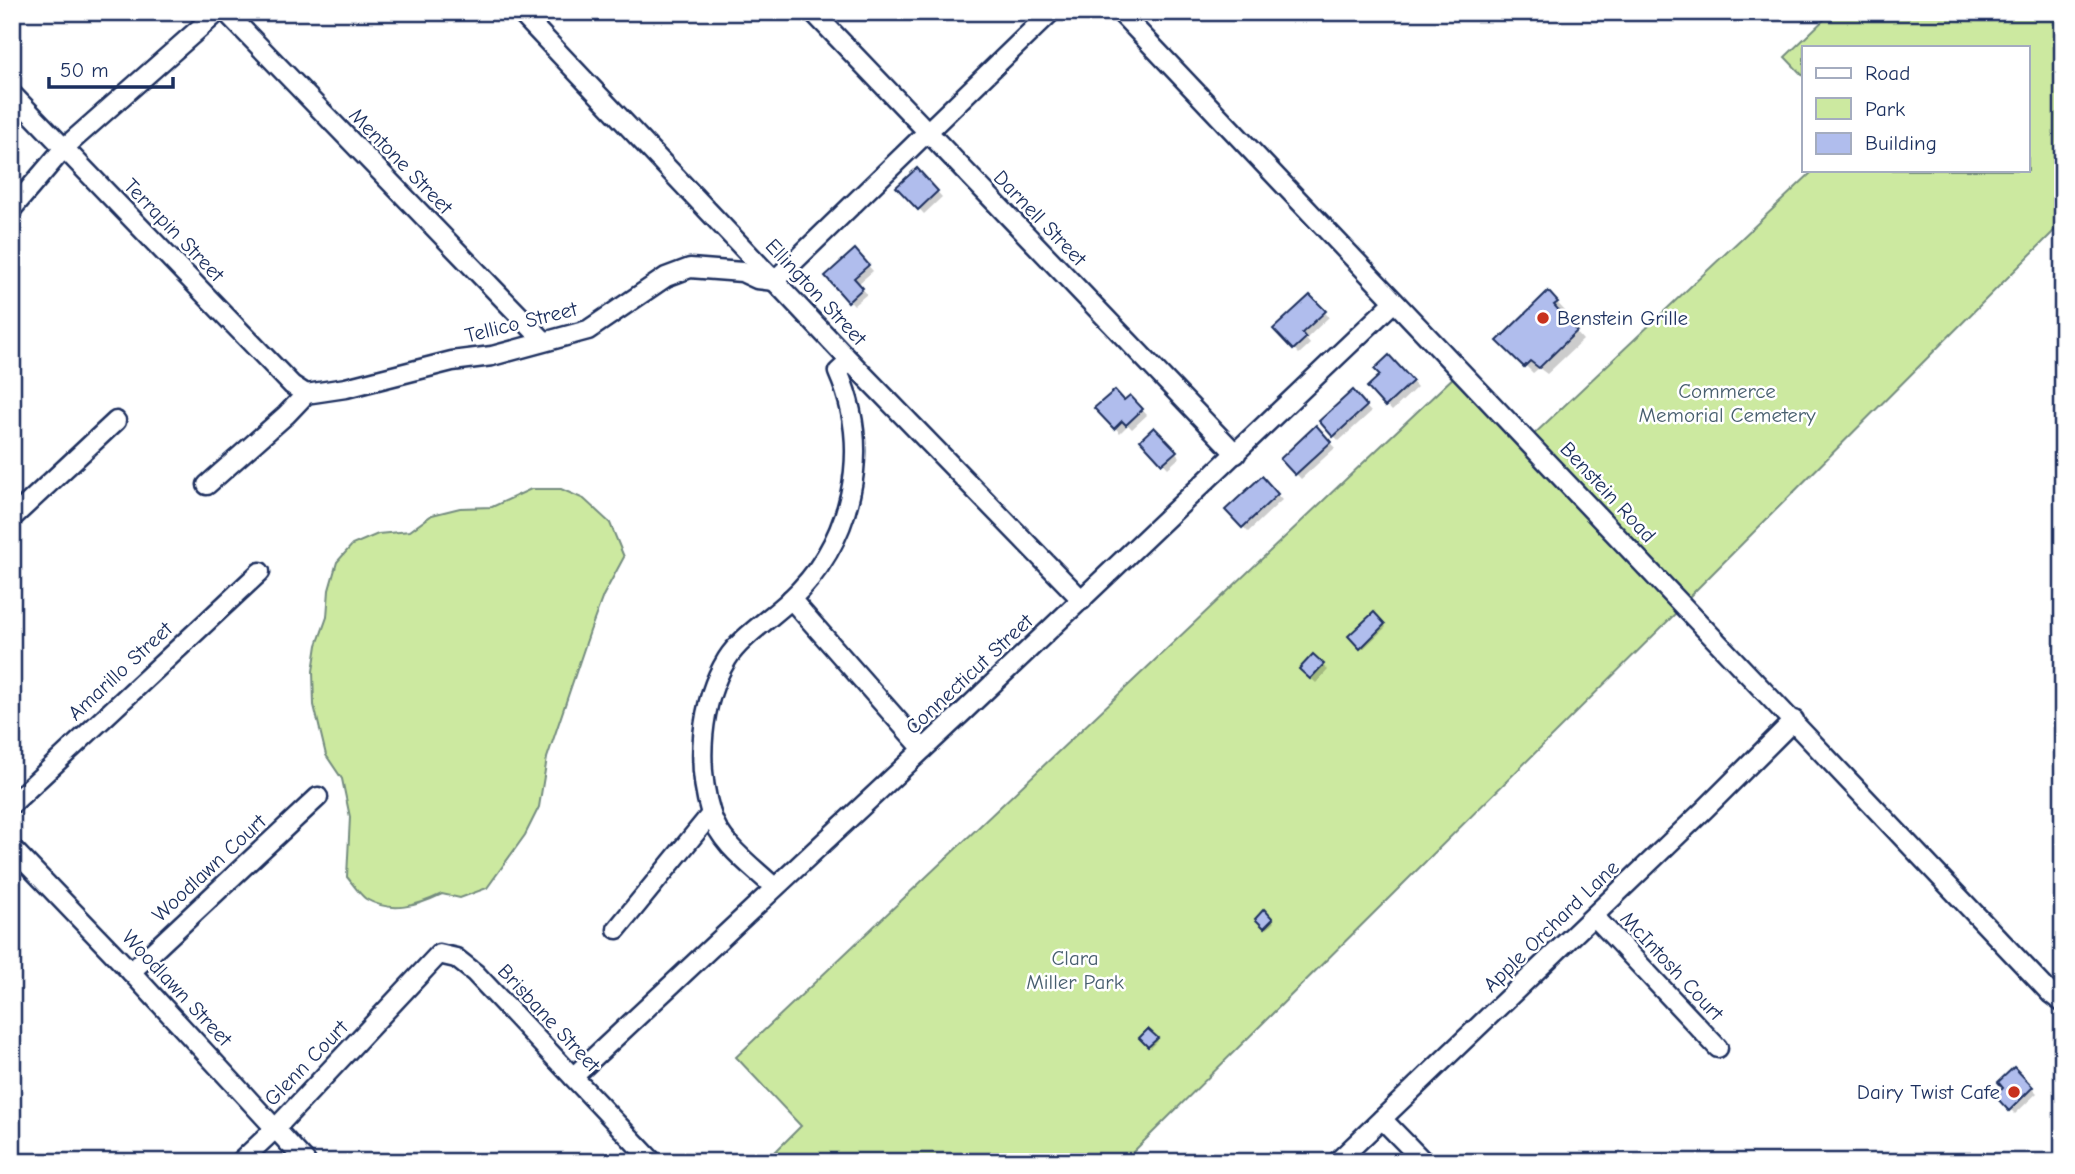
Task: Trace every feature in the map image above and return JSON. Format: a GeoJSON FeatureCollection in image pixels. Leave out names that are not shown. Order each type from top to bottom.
{"type":"FeatureCollection","features":[{"type":"Feature","properties":{"kind":"street"},"geometry":{"type":"LineString","coordinates":[[12,209],[64,148],[218,12]]}},
{"type":"Feature","properties":{"kind":"street","name":"Mentone Street"},"geometry":{"type":"LineString","coordinates":[[226,12],[544,341]]}},
{"type":"Feature","properties":{"kind":"street","name":"Ellington Street"},"geometry":{"type":"LineString","coordinates":[[520,12],[850,361],[1082,600]]}},
{"type":"Feature","properties":{"kind":"street","name":"Darnell Street"},"geometry":{"type":"LineString","coordinates":[[813,12],[1236,454]]}},
{"type":"Feature","properties":{"kind":"street"},"geometry":{"type":"LineString","coordinates":[[774,281],[1051,12]]}},
{"type":"Feature","properties":{"kind":"street","name":"Benstein Road"},"geometry":{"type":"LineString","coordinates":[[1128,15],[1394,302],[1794,720],[2051,994],[2063,1003]]}},
{"type":"Feature","properties":{"kind":"street","name":"Terrapin Street"},"geometry":{"type":"LineString","coordinates":[[12,94],[292,385],[306,394]]}},
{"type":"Feature","properties":{"kind":"street","name":"Tellico Street"},"geometry":{"type":"LineString","coordinates":[[306,394],[346,388],[452,361],[492,356],[588,330],[659,282],[690,268],[742,272],[757,279],[774,281]]}},
{"type":"Feature","properties":{"kind":"street","name":"Connecticut Street"},"geometry":{"type":"LineString","coordinates":[[573,1077],[1082,600],[1394,302]]}},
{"type":"Feature","properties":{"kind":"street"},"geometry":{"type":"LineString","coordinates":[[774,887],[729,845],[715,825],[706,796],[702,761],[706,717],[714,683],[728,656],[791,599],[817,570],[843,524],[853,486],[856,441],[845,389],[838,372],[850,361]]}},
{"type":"Feature","properties":{"kind":"street"},"geometry":{"type":"LineString","coordinates":[[206,485],[306,394]]}},
{"type":"Feature","properties":{"kind":"street"},"geometry":{"type":"LineString","coordinates":[[12,518],[116,421]]}},
{"type":"Feature","properties":{"kind":"street","name":"Amarillo Street"},"geometry":{"type":"LineString","coordinates":[[12,804],[260,572]]}},
{"type":"Feature","properties":{"kind":"street"},"geometry":{"type":"LineString","coordinates":[[791,599],[923,748]]}},
{"type":"Feature","properties":{"kind":"street","name":"Apple Orchard Lane"},"geometry":{"type":"LineString","coordinates":[[1337,1162],[1746,770],[1794,720]]}},
{"type":"Feature","properties":{"kind":"street","name":"Woodlawn Court"},"geometry":{"type":"LineString","coordinates":[[131,972],[318,797]]}},
{"type":"Feature","properties":{"kind":"street"},"geometry":{"type":"LineString","coordinates":[[617,929],[711,814]]}},
{"type":"Feature","properties":{"kind":"street","name":"Woodlawn Street"},"geometry":{"type":"LineString","coordinates":[[12,848],[131,972],[306,1162]]}},
{"type":"Feature","properties":{"kind":"street","name":"McIntosh Court"},"geometry":{"type":"LineString","coordinates":[[1594,916],[1718,1048]]}},
{"type":"Feature","properties":{"kind":"street","name":"Brisbane Street"},"geometry":{"type":"LineString","coordinates":[[404,993],[439,954],[456,958],[475,973],[653,1162]]}},
{"type":"Feature","properties":{"kind":"street","name":"Glenn Court"},"geometry":{"type":"LineString","coordinates":[[240,1162],[275,1129],[404,993]]}},
{"type":"Feature","properties":{"kind":"street"},"geometry":{"type":"LineString","coordinates":[[1382,1118],[1424,1162]]}},
{"type":"Feature","properties":{"kind":"green space","name":"Commerce Memorial Cemetery"},"geometry":{"type":"Polygon","coordinates":[[[1832,12],[2063,12],[2063,222],[1684,602],[1530,438],[1812,172],[2030,172],[2030,46],[1802,46],[1802,75],[1785,57],[1832,12]]]}},
{"type":"Feature","properties":{"kind":"green space","name":"Clara Miller Park"},"geometry":{"type":"Polygon","coordinates":[[[1458,373],[1683,606],[1123,1162],[765,1162],[801,1126],[736,1057],[1458,373]]]}},
{"type":"Feature","properties":{"kind":"green space"},"geometry":{"type":"Polygon","coordinates":[[[531,489],[561,489],[584,499],[610,523],[624,557],[603,596],[590,631],[547,758],[539,807],[525,835],[487,888],[460,898],[442,894],[404,907],[376,904],[363,897],[347,877],[350,817],[342,779],[326,755],[314,705],[313,671],[317,645],[327,617],[329,590],[337,562],[352,545],[378,534],[410,531],[432,515],[460,508],[492,507],[531,489]]]}},
{"type":"Feature","properties":{"kind":"building"},"geometry":{"type":"Polygon","coordinates":[[[917,168],[938,191],[918,210],[896,187],[917,168]]]}},
{"type":"Feature","properties":{"kind":"building"},"geometry":{"type":"Polygon","coordinates":[[[855,249],[869,265],[854,278],[863,288],[848,302],[825,276],[855,249]]]}},
{"type":"Feature","properties":{"kind":"building","name":"Benstein Grille"},"geometry":{"type":"Polygon","coordinates":[[[1548,291],[1558,302],[1554,305],[1577,331],[1539,368],[1530,361],[1524,367],[1497,341],[1548,291]]]}},
{"type":"Feature","properties":{"kind":"building"},"geometry":{"type":"Polygon","coordinates":[[[1310,295],[1326,311],[1302,333],[1306,338],[1293,350],[1273,329],[1310,295]]]}},
{"type":"Feature","properties":{"kind":"building"},"geometry":{"type":"Polygon","coordinates":[[[1389,355],[1413,381],[1385,407],[1367,387],[1380,375],[1374,369],[1389,355]]]}},
{"type":"Feature","properties":{"kind":"building"},"geometry":{"type":"Polygon","coordinates":[[[1115,390],[1124,400],[1130,395],[1143,409],[1126,425],[1122,421],[1114,429],[1094,408],[1115,390]]]}},
{"type":"Feature","properties":{"kind":"building"},"geometry":{"type":"Polygon","coordinates":[[[1353,390],[1367,406],[1333,437],[1319,421],[1353,390]]]}},
{"type":"Feature","properties":{"kind":"building"},"geometry":{"type":"Polygon","coordinates":[[[1316,425],[1331,442],[1295,475],[1280,459],[1316,425]]]}},
{"type":"Feature","properties":{"kind":"building"},"geometry":{"type":"Polygon","coordinates":[[[1154,427],[1177,451],[1162,464],[1140,440],[1154,427]]]}},
{"type":"Feature","properties":{"kind":"building"},"geometry":{"type":"Polygon","coordinates":[[[1262,476],[1278,494],[1242,528],[1225,510],[1262,476]]]}},
{"type":"Feature","properties":{"kind":"building"},"geometry":{"type":"Polygon","coordinates":[[[1374,612],[1385,624],[1360,649],[1348,636],[1374,612]]]}},
{"type":"Feature","properties":{"kind":"building"},"geometry":{"type":"Polygon","coordinates":[[[1313,654],[1324,664],[1310,679],[1299,669],[1313,654]]]}},
{"type":"Feature","properties":{"kind":"building"},"geometry":{"type":"Polygon","coordinates":[[[1264,909],[1273,919],[1264,928],[1255,919],[1264,909]]]}},
{"type":"Feature","properties":{"kind":"building"},"geometry":{"type":"Polygon","coordinates":[[[1148,1029],[1158,1038],[1148,1047],[1139,1038],[1148,1029]]]}},
{"type":"Feature","properties":{"kind":"building","name":"Dairy Twist Cafe"},"geometry":{"type":"Polygon","coordinates":[[[2014,1067],[2033,1087],[2009,1111],[1995,1096],[2003,1088],[1998,1082],[2014,1067]]]}},
{"type":"Feature","properties":{"kind":"place","name":"Benstein Grille"},"geometry":{"type":"Point","coordinates":[1543,318]}},
{"type":"Feature","properties":{"kind":"place","name":"Dairy Twist Cafe"},"geometry":{"type":"Point","coordinates":[2014,1092]}}]}
